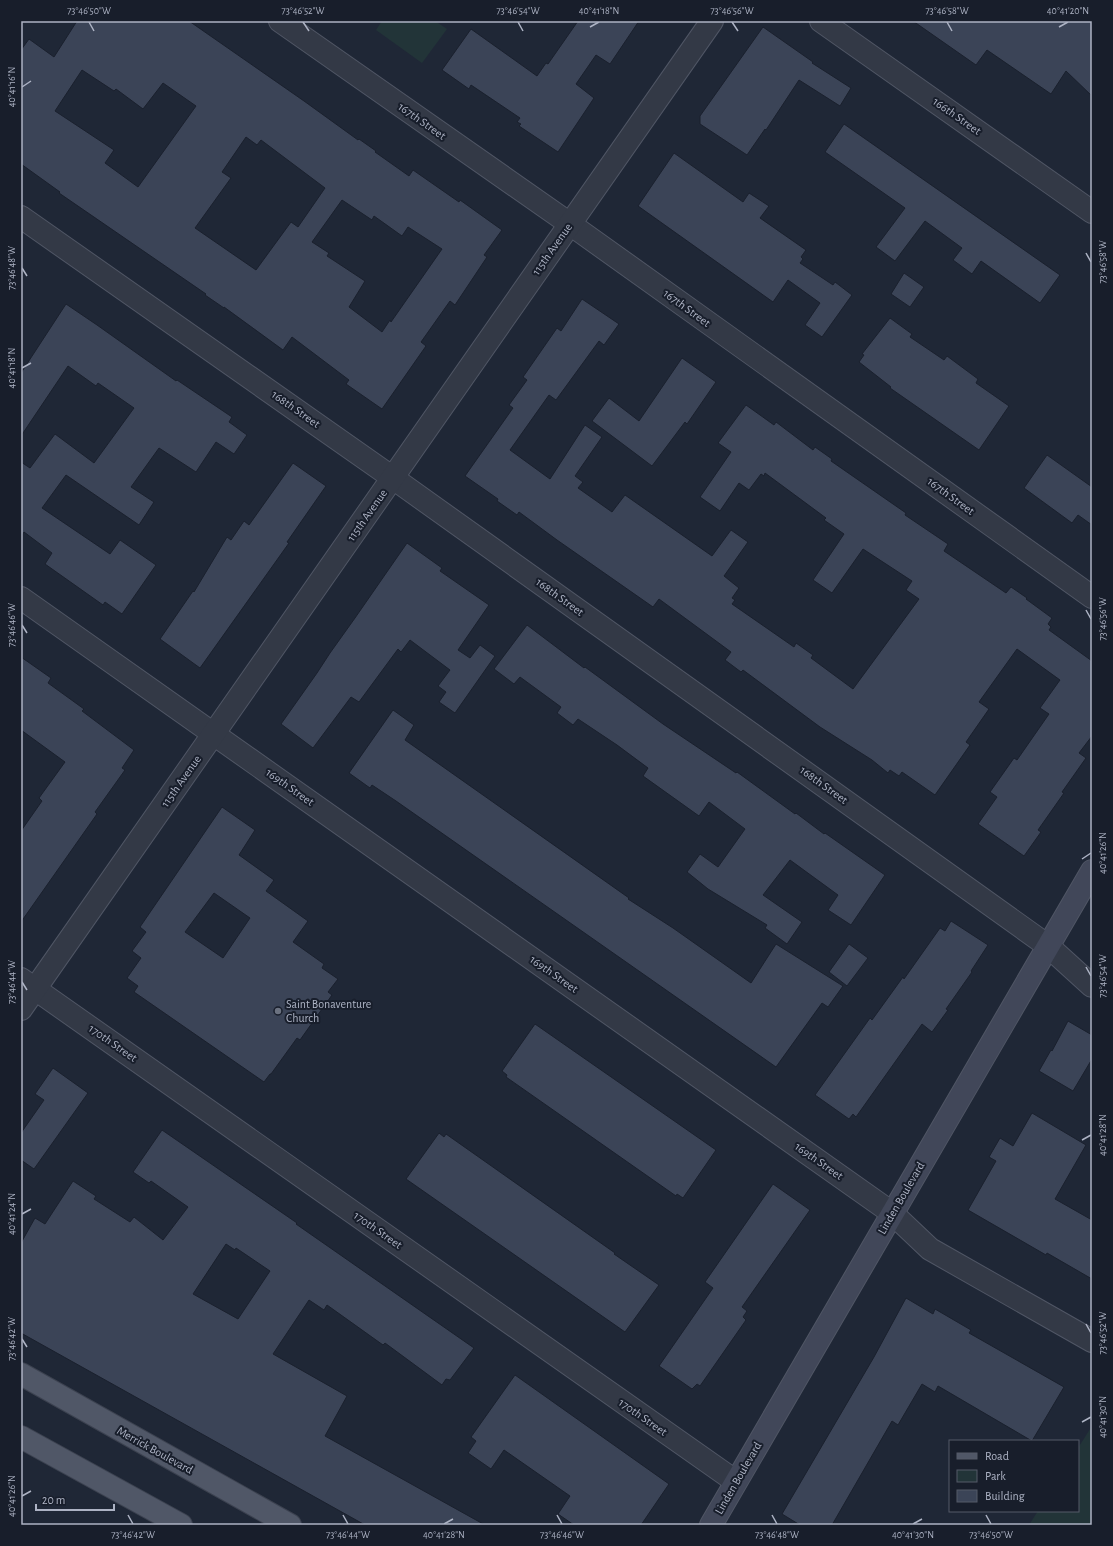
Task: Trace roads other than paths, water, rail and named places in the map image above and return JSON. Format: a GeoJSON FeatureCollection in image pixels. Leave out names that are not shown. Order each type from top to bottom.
{"type":"FeatureCollection","features":[{"type":"Feature","properties":{"kind":"main road","name":"Linden Boulevard"},"geometry":{"type":"LineString","coordinates":[[711,1525],[735,1481],[1092,871]]}},
{"type":"Feature","properties":{"kind":"main road","name":"Merrick Boulevard"},"geometry":{"type":"LineString","coordinates":[[21,1374],[290,1525]]}},
{"type":"Feature","properties":{"kind":"main road"},"geometry":{"type":"LineString","coordinates":[[21,1437],[181,1525]]}},
{"type":"Feature","properties":{"kind":"street","name":"167th Street"},"geometry":{"type":"LineString","coordinates":[[280,21],[570,224],[1092,597]]}},
{"type":"Feature","properties":{"kind":"street","name":"115th Avenue"},"geometry":{"type":"LineString","coordinates":[[21,1009],[28,984],[214,734],[712,21]]}},
{"type":"Feature","properties":{"kind":"street","name":"166th Street"},"geometry":{"type":"LineString","coordinates":[[821,21],[1092,212]]}},
{"type":"Feature","properties":{"kind":"street","name":"168th Street"},"geometry":{"type":"LineString","coordinates":[[21,217],[394,478],[1048,946],[1092,986]]}},
{"type":"Feature","properties":{"kind":"street","name":"169th Street"},"geometry":{"type":"LineString","coordinates":[[21,598],[892,1214],[930,1249],[1092,1341]]}},
{"type":"Feature","properties":{"kind":"street","name":"170th Street"},"geometry":{"type":"LineString","coordinates":[[28,984],[735,1481]]}},
{"type":"Feature","properties":{"kind":"place","name":"Saint Bonaventure Church"},"geometry":{"type":"Point","coordinates":[278,1011]}}]}
